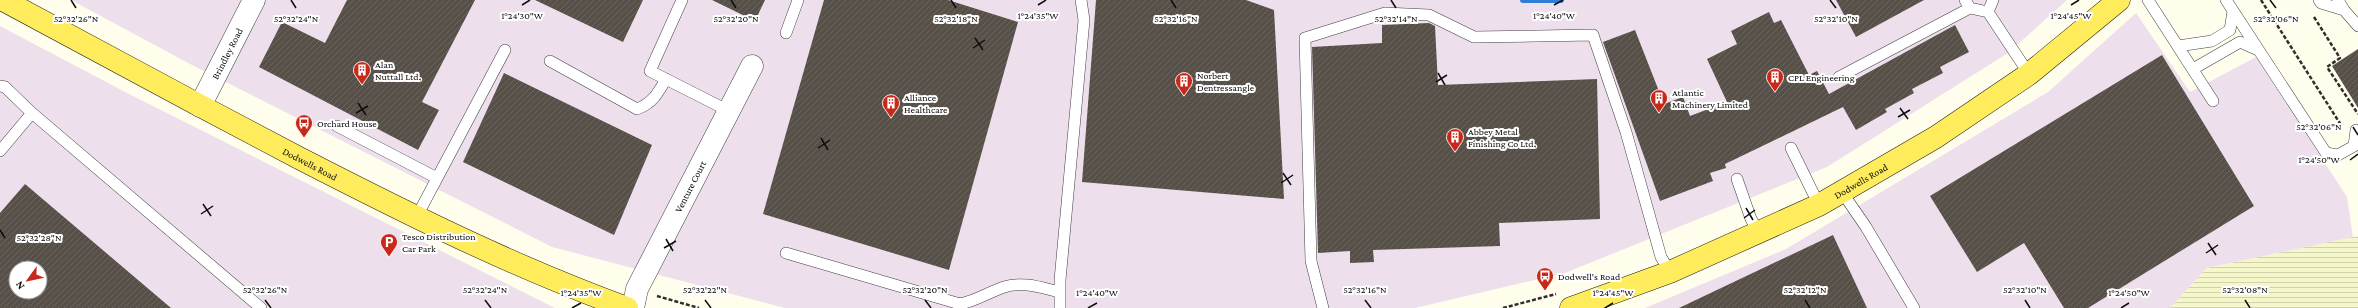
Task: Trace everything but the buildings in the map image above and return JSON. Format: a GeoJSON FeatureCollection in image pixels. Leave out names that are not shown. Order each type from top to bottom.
{"type":"FeatureCollection","features":[{"type":"Feature","properties":{"kind":"main road","name":"Dodwells Road"},"geometry":{"type":"LineString","coordinates":[[3,0],[200,106],[416,218],[580,291],[627,308]]}},
{"type":"Feature","properties":{"kind":"main road","name":"Dodwells Road"},"geometry":{"type":"LineString","coordinates":[[1571,308],[1670,272],[1819,205],[1936,137],[2029,74],[2119,0]]}},
{"type":"Feature","properties":{"kind":"street","name":"Brindley Road"},"geometry":{"type":"LineString","coordinates":[[200,106],[254,0]]}},
{"type":"Feature","properties":{"kind":"street","name":"Venture Court"},"geometry":{"type":"LineString","coordinates":[[633,308],[637,289],[752,66]]}},
{"type":"Feature","properties":{"kind":"lane"},"geometry":{"type":"LineString","coordinates":[[682,0],[650,71],[729,111]]}},
{"type":"Feature","properties":{"kind":"lane"},"geometry":{"type":"LineString","coordinates":[[786,33],[798,0]]}},
{"type":"Feature","properties":{"kind":"lane"},"geometry":{"type":"LineString","coordinates":[[1060,308],[1060,292],[1084,20],[1081,0]]}},
{"type":"Feature","properties":{"kind":"lane"},"geometry":{"type":"LineString","coordinates":[[1988,12],[1993,0]]}},
{"type":"Feature","properties":{"kind":"lane"},"geometry":{"type":"LineString","coordinates":[[2148,0],[2213,101]]}},
{"type":"Feature","properties":{"kind":"lane"},"geometry":{"type":"LineString","coordinates":[[2226,0],[2326,153],[2338,155],[2356,146],[2350,130]]}},
{"type":"Feature","properties":{"kind":"lane"},"geometry":{"type":"LineString","coordinates":[[2319,0],[2321,3],[2344,10]]}},
{"type":"Feature","properties":{"kind":"lane"},"geometry":{"type":"LineString","coordinates":[[2338,0],[2344,10],[2358,26]]}},
{"type":"Feature","properties":{"kind":"lane"},"geometry":{"type":"LineString","coordinates":[[1839,77],[1967,4],[1988,12],[2029,74]]}},
{"type":"Feature","properties":{"kind":"lane"},"geometry":{"type":"LineString","coordinates":[[2178,46],[2212,41],[2230,30],[2233,11]]}},
{"type":"Feature","properties":{"kind":"lane"},"geometry":{"type":"LineString","coordinates":[[1323,308],[1311,261],[1305,38],[1385,13],[1429,15],[1474,37],[1593,35],[1626,132],[1661,257],[1670,272]]}},
{"type":"Feature","properties":{"kind":"lane"},"geometry":{"type":"LineString","coordinates":[[2192,69],[2240,42],[2259,50]]}},
{"type":"Feature","properties":{"kind":"lane"},"geometry":{"type":"LineString","coordinates":[[416,218],[505,50]]}},
{"type":"Feature","properties":{"kind":"lane"},"geometry":{"type":"LineString","coordinates":[[550,61],[637,109],[649,104],[655,98],[666,79]]}},
{"type":"Feature","properties":{"kind":"lane"},"geometry":{"type":"LineString","coordinates":[[0,86],[5,87],[32,113],[261,308]]}},
{"type":"Feature","properties":{"kind":"lane"},"geometry":{"type":"LineString","coordinates":[[0,151],[32,113]]}},
{"type":"Feature","properties":{"kind":"lane"},"geometry":{"type":"LineString","coordinates":[[337,126],[437,178]]}},
{"type":"Feature","properties":{"kind":"lane"},"geometry":{"type":"LineString","coordinates":[[1791,148],[1819,205]]}},
{"type":"Feature","properties":{"kind":"lane"},"geometry":{"type":"LineString","coordinates":[[1737,179],[1751,219],[1759,233]]}},
{"type":"Feature","properties":{"kind":"lane"},"geometry":{"type":"LineString","coordinates":[[1842,192],[1866,227],[1914,308]]}},
{"type":"Feature","properties":{"kind":"lane"},"geometry":{"type":"LineString","coordinates":[[786,253],[960,304],[971,302],[1005,286],[1029,284],[1060,292]]}},
{"type":"Feature","properties":{"kind":"path"},"geometry":{"type":"LineString","coordinates":[[2261,0],[2350,130]]}},
{"type":"Feature","properties":{"kind":"path"},"geometry":{"type":"LineString","coordinates":[[2311,13],[2340,58],[2327,67],[2358,114]]}},
{"type":"Feature","properties":{"kind":"shaded area"},"geometry":{"type":"Polygon","coordinates":[[[71,0],[2067,0],[2008,53],[1827,167],[1565,273],[1415,308],[785,308],[552,247],[190,64],[71,0]]]}},
{"type":"Feature","properties":{"kind":"shaded area"},"geometry":{"type":"Polygon","coordinates":[[[2136,13],[2190,92],[2256,57],[2347,197],[2353,238],[2207,268],[2170,308],[1645,308],[1786,249],[2048,92],[2136,13]]]}},
{"type":"Feature","properties":{"kind":"shaded area"},"geometry":{"type":"Polygon","coordinates":[[[0,26],[129,94],[555,308],[0,308],[0,26]]]}},
{"type":"Feature","properties":{"kind":"green space"},"geometry":{"type":"Polygon","coordinates":[[[2358,236],[2358,308],[2170,308],[2207,268],[2358,236]]]}},
{"type":"Feature","properties":{"kind":"waterway"},"geometry":{"type":"LineString","coordinates":[[1523,0],[1561,0]]}},
{"type":"Feature","properties":{"kind":"place","name":"Alan Nuttall Ltd."},"geometry":{"type":"Point","coordinates":[362,85]}},
{"type":"Feature","properties":{"kind":"place","name":"CPL Engineering"},"geometry":{"type":"Point","coordinates":[1775,92]}},
{"type":"Feature","properties":{"kind":"place","name":"Norbert Dentressangle"},"geometry":{"type":"Point","coordinates":[1184,96]}},
{"type":"Feature","properties":{"kind":"place","name":"Atlantic Machinery Limited"},"geometry":{"type":"Point","coordinates":[1659,113]}},
{"type":"Feature","properties":{"kind":"place","name":"Alliance Healthcare"},"geometry":{"type":"Point","coordinates":[891,118]}},
{"type":"Feature","properties":{"kind":"place","name":"Orchard House"},"geometry":{"type":"Point","coordinates":[304,138]}},
{"type":"Feature","properties":{"kind":"place","name":"Abbey Metal Finishing Co Ltd."},"geometry":{"type":"Point","coordinates":[1455,152]}},
{"type":"Feature","properties":{"kind":"place","name":"Tesco Distribution Car Park"},"geometry":{"type":"Point","coordinates":[389,257]}},
{"type":"Feature","properties":{"kind":"place","name":"Dodwell's Road"},"geometry":{"type":"Point","coordinates":[1545,291]}}]}
